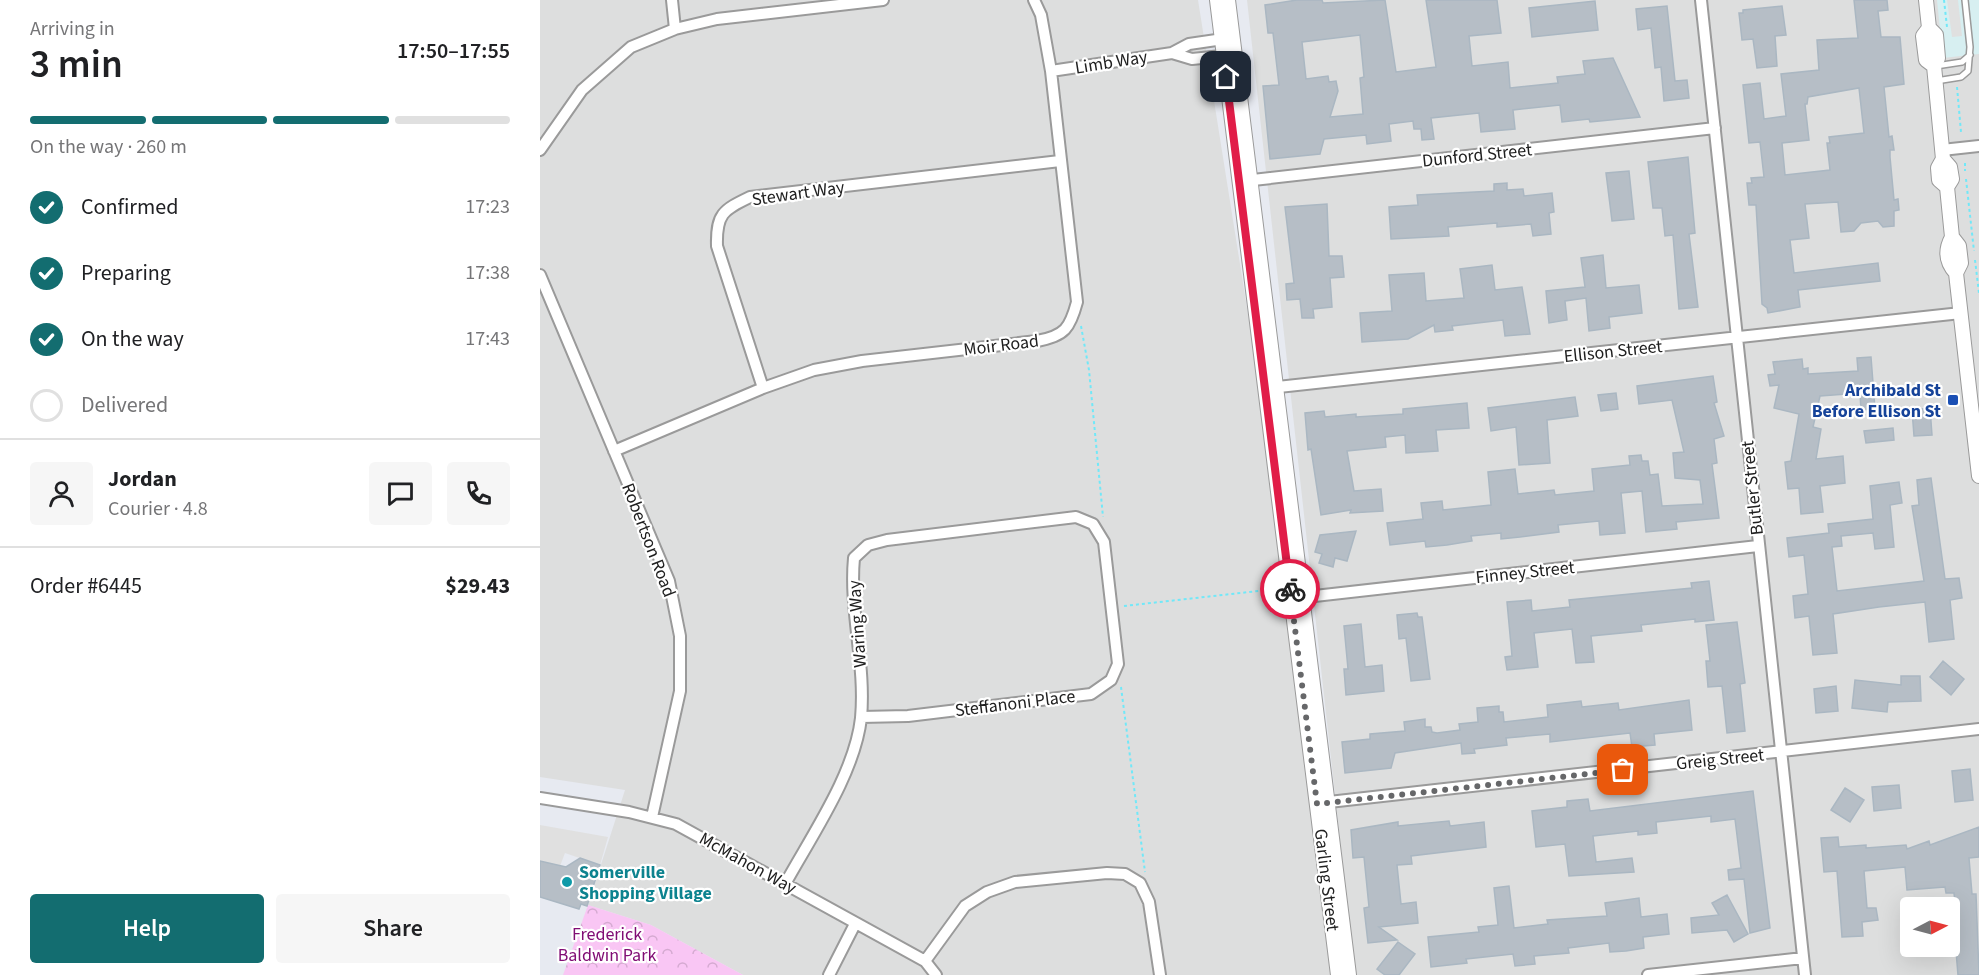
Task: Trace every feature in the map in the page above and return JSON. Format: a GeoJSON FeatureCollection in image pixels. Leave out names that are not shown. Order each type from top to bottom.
{"type":"FeatureCollection","features":[{"type":"Feature","properties":{"kind":"street"},"geometry":{"type":"LineString","coordinates":[[672,0],[675,29]]}},
{"type":"Feature","properties":{"kind":"street"},"geometry":{"type":"LineString","coordinates":[[540,150],[582,90],[631,47],[675,29],[717,19],[883,0]]}},
{"type":"Feature","properties":{"kind":"street","name":"Moir Road"},"geometry":{"type":"LineString","coordinates":[[614,452],[763,388],[814,370],[862,361],[1053,338],[1071,325],[1077,302],[1051,71],[1041,15],[1034,0]]}},
{"type":"Feature","properties":{"kind":"street","name":"Garling Street"},"geometry":{"type":"LineString","coordinates":[[1217,0],[1227,38],[1246,181],[1271,388],[1292,595],[1349,975]]}},
{"type":"Feature","properties":{"kind":"street","name":"Garling Street"},"geometry":{"type":"LineString","coordinates":[[1227,38],[1228,0]]}},
{"type":"Feature","properties":{"kind":"street","name":"Butler Street"},"geometry":{"type":"LineString","coordinates":[[1701,0],[1805,975]]}},
{"type":"Feature","properties":{"kind":"street"},"geometry":{"type":"LineString","coordinates":[[1926,0],[1929,28],[1936,35],[1938,58],[1934,66],[1935,81],[1943,154],[1950,168],[1952,179],[1947,188],[1952,237],[1959,246],[1961,263],[1956,273],[1979,476]]}},
{"type":"Feature","properties":{"kind":"street","name":"Limb Way"},"geometry":{"type":"LineString","coordinates":[[1051,71],[1172,53],[1189,44],[1227,38]]}},
{"type":"Feature","properties":{"kind":"street","name":"Limb Way"},"geometry":{"type":"LineString","coordinates":[[1172,53],[1192,59],[1229,55]]}},
{"type":"Feature","properties":{"kind":"street","name":"Dunford Street"},"geometry":{"type":"LineString","coordinates":[[1246,181],[1714,128]]}},
{"type":"Feature","properties":{"kind":"street"},"geometry":{"type":"LineString","coordinates":[[1943,154],[1979,146]]}},
{"type":"Feature","properties":{"kind":"street","name":"Stewart Way"},"geometry":{"type":"LineString","coordinates":[[763,388],[717,246],[716,224],[728,208],[750,197],[1060,161]]}},
{"type":"Feature","properties":{"kind":"street","name":"Robertson Road"},"geometry":{"type":"LineString","coordinates":[[541,283],[669,581],[680,636],[680,691],[652,817]]}},
{"type":"Feature","properties":{"kind":"street","name":"Ellison Street"},"geometry":{"type":"LineString","coordinates":[[1271,388],[1961,313]]}},
{"type":"Feature","properties":{"kind":"street","name":"Waring Way"},"geometry":{"type":"LineString","coordinates":[[785,884],[845,773],[858,736],[862,690],[852,583],[854,558],[868,545],[887,540],[1076,517],[1093,524]]}},
{"type":"Feature","properties":{"kind":"street","name":"Steffanoni Place"},"geometry":{"type":"LineString","coordinates":[[861,717],[908,716],[1091,694],[1112,680],[1118,664],[1104,542],[1093,524]]}},
{"type":"Feature","properties":{"kind":"street","name":"Finney Street"},"geometry":{"type":"LineString","coordinates":[[1292,595],[1758,546]]}},
{"type":"Feature","properties":{"kind":"street","name":"Greig Street"},"geometry":{"type":"LineString","coordinates":[[1322,803],[1979,729]]}},
{"type":"Feature","properties":{"kind":"street","name":"McMahon Way"},"geometry":{"type":"LineString","coordinates":[[540,798],[652,817],[676,824],[855,924],[925,960],[936,975]]}},
{"type":"Feature","properties":{"kind":"street","name":"Garling Street"},"geometry":{"type":"LineString","coordinates":[[1322,803],[1338,975]]}},
{"type":"Feature","properties":{"kind":"street"},"geometry":{"type":"LineString","coordinates":[[925,960],[965,906],[987,892],[1015,882],[1107,873],[1125,874],[1140,883],[1149,902],[1160,975]]}},
{"type":"Feature","properties":{"kind":"street"},"geometry":{"type":"LineString","coordinates":[[829,975],[855,924]]}},
{"type":"Feature","properties":{"kind":"street"},"geometry":{"type":"LineString","coordinates":[[1648,975],[1803,958]]}},
{"type":"Feature","properties":{"kind":"lane"},"geometry":{"type":"LineString","coordinates":[[1935,81],[1962,77],[1968,71],[1970,55],[1965,0]]}},
{"type":"Feature","properties":{"kind":"lane"},"geometry":{"type":"LineString","coordinates":[[1934,66],[1962,62],[1970,55]]}},
{"type":"Feature","properties":{"kind":"path"},"geometry":{"type":"LineString","coordinates":[[1957,87],[1961,132]]}},
{"type":"Feature","properties":{"kind":"path"},"geometry":{"type":"LineString","coordinates":[[1965,163],[1979,293]]}},
{"type":"Feature","properties":{"kind":"path"},"geometry":{"type":"LineString","coordinates":[[1081,325],[1102,491],[1104,542]]}},
{"type":"Feature","properties":{"kind":"path"},"geometry":{"type":"LineString","coordinates":[[1112,608],[1292,595]]}},
{"type":"Feature","properties":{"kind":"path"},"geometry":{"type":"LineString","coordinates":[[1121,687],[1146,879]]}},
{"type":"Feature","properties":{"kind":"shaded area"},"geometry":{"type":"Polygon","coordinates":[[[540,0],[1198,0],[1353,975],[743,975],[651,925],[588,905],[625,790],[540,777],[540,0]]]}},
{"type":"Feature","properties":{"kind":"shaded area"},"geometry":{"type":"Polygon","coordinates":[[[1247,0],[1979,0],[1979,975],[1355,975],[1247,0]]]}},
{"type":"Feature","properties":{"kind":"shaded area"},"geometry":{"type":"Polygon","coordinates":[[[1937,0],[1979,0],[1979,54],[1943,58],[1937,0]]]}},
{"type":"Feature","properties":{"kind":"shaded area"},"geometry":{"type":"Polygon","coordinates":[[[1947,0],[1958,0],[1962,36],[1952,37],[1947,0]]]}},
{"type":"Feature","properties":{"kind":"shaded area"},"geometry":{"type":"Polygon","coordinates":[[[540,825],[608,837],[600,865],[565,853],[560,866],[540,861],[540,825]]]}},
{"type":"Feature","properties":{"kind":"green space","name":"Frederick Baldwin Park"},"geometry":{"type":"Polygon","coordinates":[[[588,905],[651,925],[743,975],[563,975],[588,905]]]}},
{"type":"Feature","properties":{"kind":"building"},"geometry":{"type":"Polygon","coordinates":[[[1297,0],[1322,0],[1323,3],[1385,0],[1396,72],[1436,67],[1426,0],[1497,0],[1501,33],[1469,36],[1472,66],[1508,62],[1510,88],[1558,83],[1557,77],[1585,74],[1583,61],[1613,58],[1640,117],[1562,122],[1560,105],[1513,110],[1515,129],[1481,132],[1479,113],[1431,118],[1434,139],[1422,140],[1421,129],[1414,129],[1413,121],[1389,124],[1391,141],[1367,144],[1366,135],[1324,139],[1320,154],[1270,159],[1263,86],[1279,85],[1273,33],[1268,33],[1265,5],[1297,0]],[[1360,35],[1302,42],[1306,79],[1328,76],[1329,82],[1336,81],[1338,91],[1330,117],[1363,114],[1360,78],[1364,77],[1360,35]]]}},
{"type":"Feature","properties":{"kind":"building"},"geometry":{"type":"Polygon","coordinates":[[[1854,0],[1887,0],[1888,10],[1878,11],[1881,37],[1900,37],[1904,84],[1884,87],[1889,137],[1892,136],[1894,150],[1890,150],[1890,157],[1894,200],[1898,199],[1899,210],[1894,211],[1894,226],[1883,227],[1878,221],[1861,223],[1854,231],[1841,232],[1838,202],[1805,204],[1809,238],[1790,240],[1794,273],[1878,263],[1880,281],[1798,290],[1800,307],[1768,313],[1767,308],[1762,304],[1756,205],[1749,205],[1747,183],[1752,183],[1751,178],[1764,177],[1760,142],[1749,143],[1743,85],[1760,83],[1764,119],[1786,116],[1781,74],[1819,70],[1817,40],[1858,38],[1854,0]],[[1859,88],[1808,97],[1807,104],[1805,104],[1809,140],[1782,143],[1785,175],[1830,170],[1827,143],[1830,143],[1829,137],[1864,133],[1859,88]]]}},
{"type":"Feature","properties":{"kind":"building"},"geometry":{"type":"Polygon","coordinates":[[[1595,1],[1598,30],[1532,37],[1529,8],[1595,1]]]}},
{"type":"Feature","properties":{"kind":"building"},"geometry":{"type":"Polygon","coordinates":[[[1667,6],[1675,81],[1687,80],[1689,98],[1664,101],[1661,67],[1655,68],[1651,28],[1638,30],[1636,9],[1667,6]]]}},
{"type":"Feature","properties":{"kind":"building"},"geometry":{"type":"Polygon","coordinates":[[[1782,6],[1786,35],[1775,36],[1777,66],[1757,68],[1753,39],[1742,40],[1739,13],[1743,13],[1743,10],[1782,6]]]}},
{"type":"Feature","properties":{"kind":"building"},"geometry":{"type":"Polygon","coordinates":[[[1688,157],[1695,233],[1689,234],[1698,307],[1679,309],[1673,235],[1665,236],[1662,208],[1653,208],[1648,162],[1688,157]]]}},
{"type":"Feature","properties":{"kind":"building"},"geometry":{"type":"Polygon","coordinates":[[[1629,171],[1634,219],[1612,221],[1606,173],[1629,171]]]}},
{"type":"Feature","properties":{"kind":"building"},"geometry":{"type":"Polygon","coordinates":[[[1507,183],[1507,190],[1523,189],[1524,196],[1552,193],[1554,212],[1549,213],[1551,234],[1533,236],[1531,224],[1497,227],[1497,223],[1448,227],[1449,236],[1391,239],[1389,207],[1418,205],[1417,195],[1494,191],[1494,184],[1507,183]]]}},
{"type":"Feature","properties":{"kind":"building"},"geometry":{"type":"Polygon","coordinates":[[[1327,204],[1329,256],[1342,256],[1344,277],[1330,278],[1332,307],[1313,309],[1314,318],[1302,318],[1300,299],[1287,300],[1286,284],[1294,283],[1285,207],[1327,204]]]}},
{"type":"Feature","properties":{"kind":"building"},"geometry":{"type":"Polygon","coordinates":[[[1603,255],[1606,288],[1639,285],[1642,313],[1609,317],[1610,328],[1589,331],[1586,298],[1565,301],[1567,320],[1549,323],[1546,291],[1585,287],[1581,258],[1603,255]]]}},
{"type":"Feature","properties":{"kind":"building"},"geometry":{"type":"Polygon","coordinates":[[[1492,265],[1495,290],[1522,287],[1530,334],[1505,336],[1503,320],[1452,326],[1453,330],[1435,332],[1434,325],[1408,339],[1362,342],[1360,313],[1392,311],[1389,275],[1424,273],[1426,301],[1464,298],[1460,269],[1492,265]]]}},
{"type":"Feature","properties":{"kind":"building"},"geometry":{"type":"Polygon","coordinates":[[[1871,357],[1875,409],[1861,410],[1860,393],[1820,396],[1813,427],[1821,429],[1816,459],[1843,456],[1845,483],[1820,486],[1823,512],[1801,514],[1799,488],[1788,489],[1785,462],[1791,461],[1799,414],[1774,408],[1779,385],[1770,386],[1768,375],[1775,374],[1773,362],[1802,359],[1803,369],[1808,368],[1808,374],[1858,371],[1857,358],[1871,357]]]}},
{"type":"Feature","properties":{"kind":"building"},"geometry":{"type":"Polygon","coordinates":[[[1713,376],[1717,402],[1714,403],[1724,436],[1714,439],[1717,463],[1712,464],[1719,518],[1676,522],[1677,529],[1646,532],[1642,491],[1621,493],[1625,533],[1600,535],[1599,521],[1558,525],[1559,532],[1520,537],[1501,539],[1501,533],[1471,536],[1472,541],[1447,545],[1426,547],[1425,541],[1390,545],[1387,523],[1423,519],[1421,503],[1442,501],[1443,510],[1491,505],[1488,472],[1515,469],[1518,494],[1554,490],[1555,495],[1594,491],[1592,469],[1630,465],[1629,456],[1641,455],[1642,461],[1648,461],[1650,475],[1658,474],[1662,506],[1703,504],[1700,480],[1675,478],[1673,453],[1684,452],[1672,400],[1639,404],[1637,386],[1713,376]]]}},
{"type":"Feature","properties":{"kind":"building"},"geometry":{"type":"Polygon","coordinates":[[[1616,393],[1618,409],[1601,411],[1598,395],[1616,393]]]}},
{"type":"Feature","properties":{"kind":"building"},"geometry":{"type":"Polygon","coordinates":[[[1575,397],[1578,416],[1547,420],[1550,463],[1519,465],[1516,427],[1491,431],[1488,408],[1575,397]]]}},
{"type":"Feature","properties":{"kind":"building"},"geometry":{"type":"Polygon","coordinates":[[[1467,403],[1469,428],[1436,430],[1438,451],[1406,453],[1405,435],[1385,437],[1386,447],[1347,451],[1354,491],[1381,489],[1383,511],[1350,513],[1351,510],[1321,515],[1311,449],[1308,450],[1305,413],[1324,411],[1325,417],[1356,414],[1356,417],[1403,414],[1403,409],[1467,403]]]}},
{"type":"Feature","properties":{"kind":"building"},"geometry":{"type":"Polygon","coordinates":[[[1930,408],[1932,435],[1914,436],[1912,410],[1930,408]]]}},
{"type":"Feature","properties":{"kind":"building"},"geometry":{"type":"Polygon","coordinates":[[[1893,428],[1894,440],[1866,443],[1864,431],[1893,428]]]}},
{"type":"Feature","properties":{"kind":"building"},"geometry":{"type":"Polygon","coordinates":[[[1931,478],[1945,579],[1959,578],[1962,598],[1950,600],[1954,639],[1929,642],[1925,602],[1879,607],[1833,614],[1837,653],[1813,655],[1809,616],[1795,618],[1793,596],[1808,594],[1804,555],[1789,557],[1787,538],[1829,533],[1828,524],[1873,519],[1870,486],[1899,482],[1902,503],[1890,505],[1894,547],[1875,549],[1873,533],[1841,536],[1842,546],[1832,547],[1837,591],[1924,581],[1912,506],[1919,505],[1917,480],[1931,478]]]}},
{"type":"Feature","properties":{"kind":"building"},"geometry":{"type":"Polygon","coordinates":[[[1356,531],[1347,561],[1335,558],[1333,567],[1319,563],[1322,554],[1315,552],[1320,535],[1356,531]]]}},
{"type":"Feature","properties":{"kind":"building"},"geometry":{"type":"Polygon","coordinates":[[[1709,581],[1714,620],[1695,622],[1695,619],[1641,625],[1642,631],[1591,636],[1594,662],[1576,663],[1572,629],[1534,633],[1538,667],[1507,670],[1505,657],[1512,656],[1507,602],[1531,600],[1532,611],[1570,607],[1569,600],[1692,588],[1691,583],[1709,581]]]}},
{"type":"Feature","properties":{"kind":"building"},"geometry":{"type":"Polygon","coordinates":[[[1417,613],[1418,617],[1422,617],[1430,679],[1411,681],[1406,638],[1399,639],[1397,615],[1417,613]]]}},
{"type":"Feature","properties":{"kind":"building"},"geometry":{"type":"Polygon","coordinates":[[[1737,622],[1745,683],[1740,684],[1745,731],[1727,733],[1722,686],[1708,687],[1706,661],[1710,661],[1706,625],[1737,622]]]}},
{"type":"Feature","properties":{"kind":"building"},"geometry":{"type":"Polygon","coordinates":[[[1361,624],[1365,667],[1382,665],[1384,691],[1346,695],[1344,669],[1348,669],[1344,626],[1361,624]]]}},
{"type":"Feature","properties":{"kind":"building"},"geometry":{"type":"Polygon","coordinates":[[[1943,661],[1964,679],[1951,695],[1930,677],[1943,661]]]}},
{"type":"Feature","properties":{"kind":"building"},"geometry":{"type":"Polygon","coordinates":[[[1901,676],[1920,676],[1921,701],[1888,702],[1887,712],[1852,708],[1855,680],[1901,685],[1901,676]]]}},
{"type":"Feature","properties":{"kind":"building"},"geometry":{"type":"Polygon","coordinates":[[[1836,686],[1838,711],[1816,713],[1814,689],[1836,686]]]}},
{"type":"Feature","properties":{"kind":"building"},"geometry":{"type":"Polygon","coordinates":[[[1689,700],[1692,730],[1654,734],[1655,745],[1632,747],[1630,733],[1550,742],[1550,734],[1506,738],[1507,745],[1474,749],[1475,753],[1462,754],[1461,743],[1395,753],[1391,768],[1345,773],[1342,742],[1370,739],[1370,734],[1405,731],[1404,722],[1425,719],[1425,727],[1431,727],[1432,732],[1437,733],[1460,730],[1459,724],[1478,722],[1477,708],[1499,706],[1499,712],[1503,712],[1504,722],[1548,717],[1547,705],[1581,701],[1582,707],[1618,703],[1619,710],[1689,700]]]}},
{"type":"Feature","properties":{"kind":"building"},"geometry":{"type":"Polygon","coordinates":[[[1970,769],[1973,800],[1955,802],[1952,771],[1970,769]]]}},
{"type":"Feature","properties":{"kind":"building"},"geometry":{"type":"Polygon","coordinates":[[[1899,785],[1901,808],[1874,811],[1872,787],[1899,785]]]}},
{"type":"Feature","properties":{"kind":"building"},"geometry":{"type":"Polygon","coordinates":[[[1845,788],[1864,800],[1850,822],[1831,810],[1845,788]]]}},
{"type":"Feature","properties":{"kind":"building"},"geometry":{"type":"Polygon","coordinates":[[[1753,791],[1770,928],[1750,933],[1744,879],[1729,880],[1728,870],[1741,868],[1735,819],[1711,822],[1711,816],[1656,822],[1657,833],[1638,835],[1638,831],[1593,836],[1596,862],[1632,858],[1634,872],[1569,876],[1565,844],[1536,847],[1532,811],[1567,807],[1567,801],[1588,799],[1590,811],[1753,791]]]}},
{"type":"Feature","properties":{"kind":"building"},"geometry":{"type":"Polygon","coordinates":[[[1449,821],[1450,826],[1484,822],[1486,847],[1411,856],[1412,864],[1397,865],[1401,904],[1416,902],[1418,923],[1379,927],[1397,940],[1368,943],[1364,908],[1369,907],[1364,857],[1353,858],[1351,830],[1398,822],[1398,826],[1449,821]]]}},
{"type":"Feature","properties":{"kind":"building"},"geometry":{"type":"Polygon","coordinates":[[[1979,827],[1979,857],[1969,858],[1972,894],[1976,894],[1979,975],[1958,975],[1956,957],[1960,957],[1960,897],[1954,897],[1954,893],[1946,893],[1945,887],[1907,890],[1905,867],[1864,871],[1867,908],[1876,908],[1878,920],[1862,922],[1863,936],[1842,937],[1837,871],[1824,872],[1821,838],[1838,837],[1839,847],[1866,845],[1866,848],[1906,845],[1907,849],[1929,841],[1930,845],[1979,827]]]}},
{"type":"Feature","properties":{"kind":"building","name":"Somerville Shopping Village"},"geometry":{"type":"Polygon","coordinates":[[[580,858],[600,865],[587,906],[581,904],[579,909],[540,897],[540,861],[566,867],[580,858]]]}},
{"type":"Feature","properties":{"kind":"building"},"geometry":{"type":"Polygon","coordinates":[[[1509,886],[1514,928],[1548,924],[1547,920],[1607,916],[1605,903],[1639,898],[1641,917],[1667,914],[1669,934],[1643,937],[1644,948],[1626,951],[1610,952],[1609,943],[1568,948],[1569,953],[1534,956],[1535,964],[1515,966],[1513,954],[1466,959],[1467,963],[1431,967],[1428,937],[1479,932],[1478,927],[1498,925],[1494,888],[1509,886]]]}},
{"type":"Feature","properties":{"kind":"building"},"geometry":{"type":"Polygon","coordinates":[[[1727,895],[1748,934],[1734,942],[1727,930],[1692,933],[1691,918],[1719,915],[1712,903],[1727,895]]]}},
{"type":"Feature","properties":{"kind":"building"},"geometry":{"type":"Polygon","coordinates":[[[1398,942],[1415,954],[1399,975],[1385,975],[1377,969],[1398,942]]]}},
{"type":"Feature","properties":{"kind":"way so far"},"geometry":{"type":"LineString","coordinates":[[1290,589],[1317,804],[1623,770]]}},
{"type":"Feature","properties":{"kind":"place","name":"Archibald St Before Ellison St"},"geometry":{"type":"Point","coordinates":[1953,400]}},
{"type":"Feature","properties":{"kind":"place","name":"Somerville Shopping Village"},"geometry":{"type":"Point","coordinates":[567,882]}},
{"type":"Feature","properties":{"kind":"route"},"geometry":{"type":"LineString","coordinates":[[1226,77],[1290,589]]}}]}
